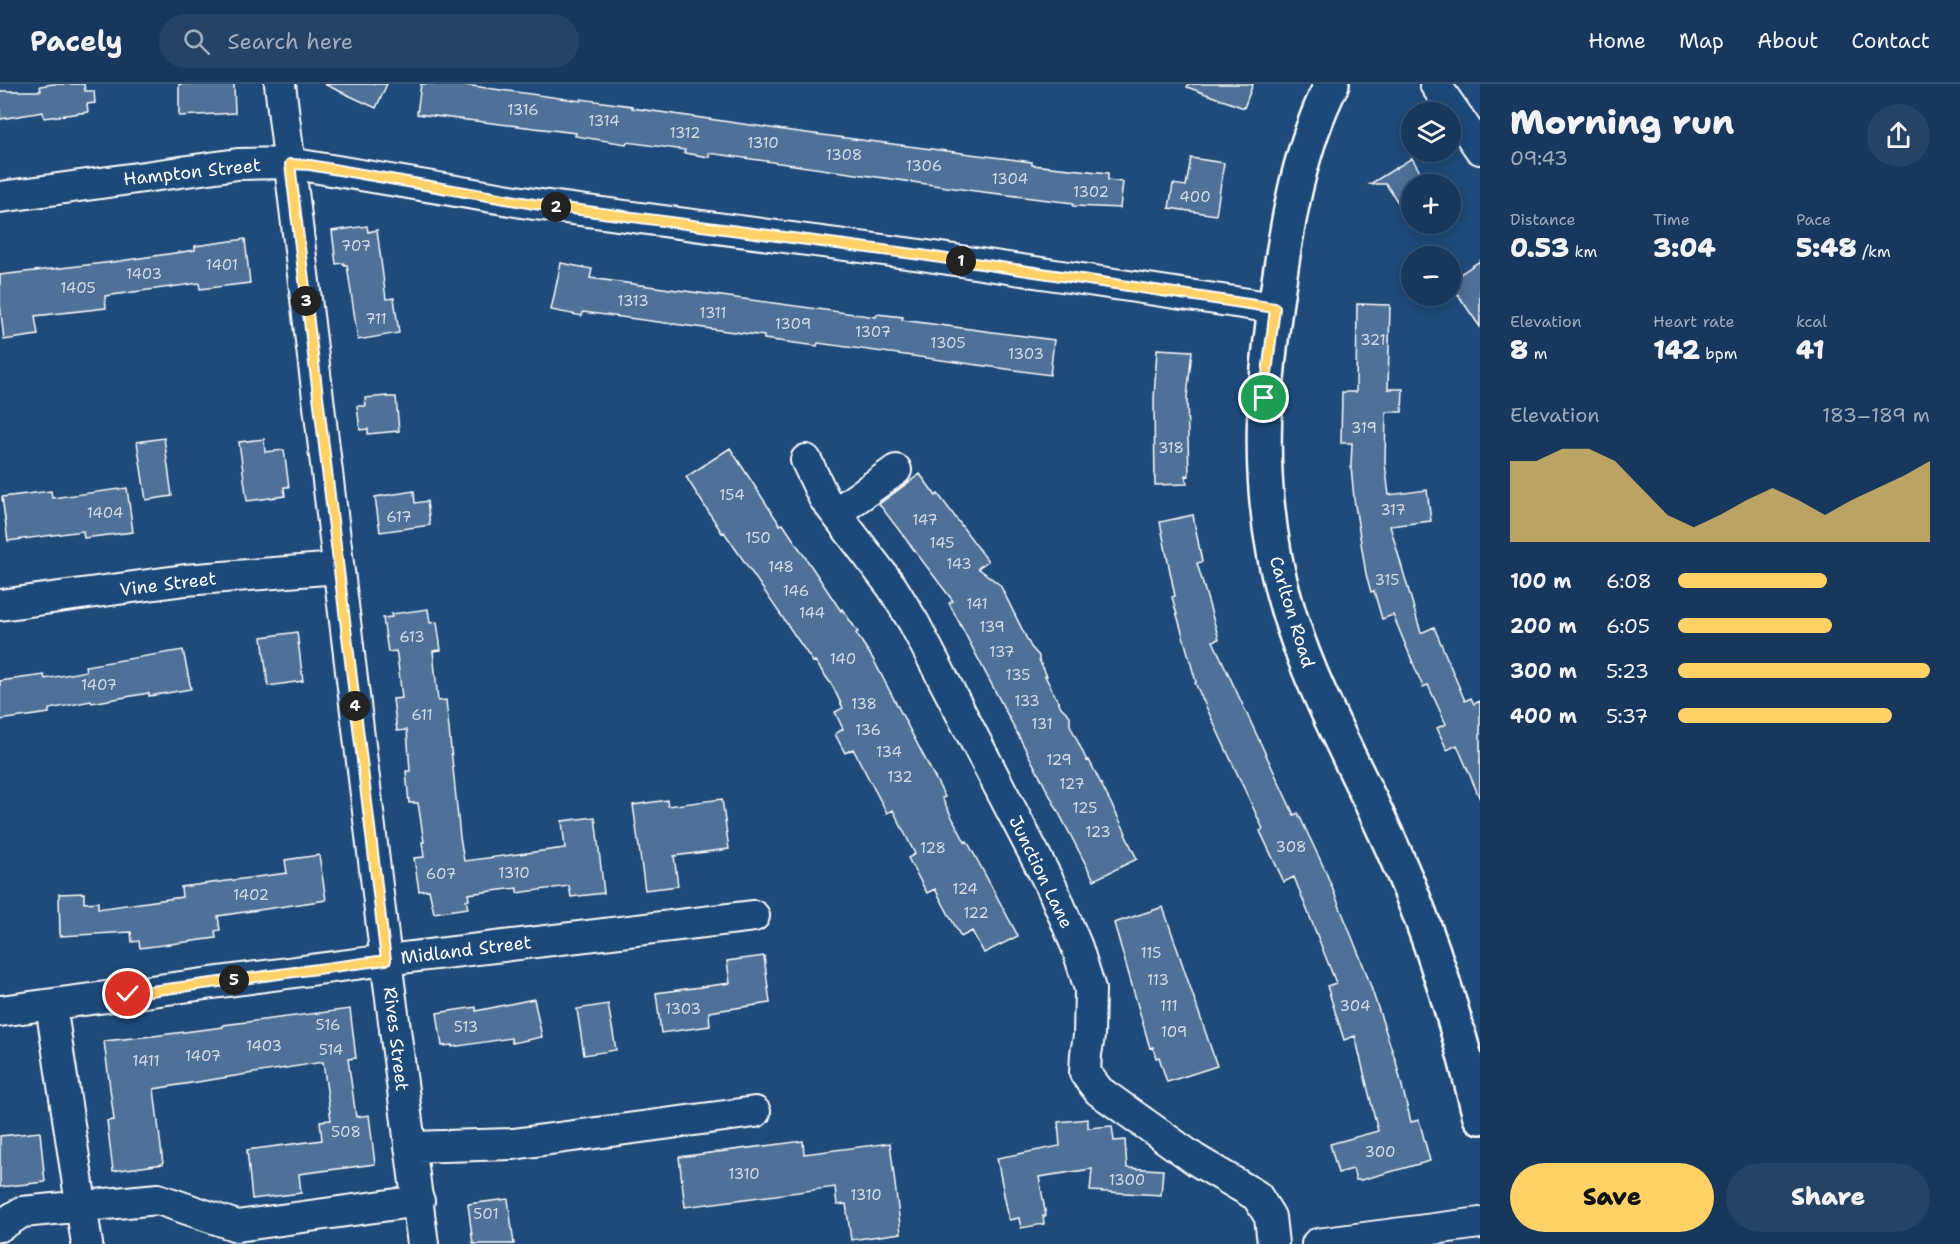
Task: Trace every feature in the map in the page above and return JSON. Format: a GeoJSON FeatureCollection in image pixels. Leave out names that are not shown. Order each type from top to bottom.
{"type":"FeatureCollection","features":[{"type":"Feature","properties":{"kind":"main road","name":"Carlton Road"},"geometry":{"type":"LineString","coordinates":[[1332,84],[1302,158],[1283,252],[1264,398],[1265,498],[1275,560],[1292,626],[1316,689],[1394,852],[1422,918],[1444,983],[1480,1117]]}},
{"type":"Feature","properties":{"kind":"street","name":"Rives Street"},"geometry":{"type":"LineString","coordinates":[[280,84],[386,960],[423,1244]]}},
{"type":"Feature","properties":{"kind":"street"},"geometry":{"type":"LineString","coordinates":[[1435,84],[1480,148]]}},
{"type":"Feature","properties":{"kind":"street","name":"Hampton Street"},"geometry":{"type":"LineString","coordinates":[[0,196],[238,164],[310,165],[534,204],[921,255],[1275,308]]}},
{"type":"Feature","properties":{"kind":"street","name":"Junction Lane"},"geometry":{"type":"LineString","coordinates":[[806,460],[824,498],[892,587],[914,623],[1053,890],[1077,947],[1090,989],[1085,1074],[1099,1091],[1196,1160],[1257,1196],[1270,1217],[1273,1244]]}},
{"type":"Feature","properties":{"kind":"street"},"geometry":{"type":"LineString","coordinates":[[836,513],[896,470]]}},
{"type":"Feature","properties":{"kind":"street","name":"Vine Street"},"geometry":{"type":"LineString","coordinates":[[0,605],[184,580],[338,568]]}},
{"type":"Feature","properties":{"kind":"street","name":"Midland Street"},"geometry":{"type":"LineString","coordinates":[[0,1011],[386,960],[754,916]]}},
{"type":"Feature","properties":{"kind":"street"},"geometry":{"type":"LineString","coordinates":[[51,1005],[87,1244]]}},
{"type":"Feature","properties":{"kind":"street"},"geometry":{"type":"LineString","coordinates":[[410,1147],[513,1144],[755,1112]]}},
{"type":"Feature","properties":{"kind":"street"},"geometry":{"type":"LineString","coordinates":[[0,1226],[22,1212],[158,1199],[237,1226],[419,1201]]}},
{"type":"Feature","properties":{"kind":"street"},"geometry":{"type":"LineString","coordinates":[[1317,1244],[1480,1223]]}},
{"type":"Feature","properties":{"kind":"building"},"geometry":{"type":"Polygon","coordinates":[[[84,84],[85,91],[94,91],[95,103],[87,104],[88,112],[44,118],[43,112],[0,119],[0,91],[41,91],[40,86],[84,84]]]}},
{"type":"Feature","properties":{"kind":"building"},"geometry":{"type":"Polygon","coordinates":[[[179,84],[234,84],[235,113],[179,116],[179,84]]]}},
{"type":"Feature","properties":{"kind":"building"},"geometry":{"type":"Polygon","coordinates":[[[324,84],[387,84],[376,108],[324,84]]]}},
{"type":"Feature","properties":{"kind":"building"},"geometry":{"type":"Polygon","coordinates":[[[421,84],[458,84],[581,101],[581,99],[791,131],[1032,162],[1032,165],[1108,173],[1108,180],[1123,182],[1120,208],[1073,206],[1073,203],[709,153],[709,157],[684,153],[685,150],[575,136],[576,133],[417,114],[421,84]]]}},
{"type":"Feature","properties":{"kind":"building"},"geometry":{"type":"Polygon","coordinates":[[[1188,84],[1253,84],[1244,108],[1187,87],[1188,84]]]}},
{"type":"Feature","properties":{"kind":"building"},"geometry":{"type":"Polygon","coordinates":[[[1191,158],[1224,163],[1216,215],[1169,208],[1173,184],[1186,186],[1191,158]]]}},
{"type":"Feature","properties":{"kind":"building"},"geometry":{"type":"Polygon","coordinates":[[[1406,162],[1414,162],[1421,174],[1401,174],[1401,207],[1386,184],[1370,184],[1406,162]]]}},
{"type":"Feature","properties":{"kind":"building"},"geometry":{"type":"Polygon","coordinates":[[[367,226],[368,232],[377,230],[386,299],[394,298],[399,333],[358,340],[347,265],[336,264],[332,231],[367,226]]]}},
{"type":"Feature","properties":{"kind":"building"},"geometry":{"type":"Polygon","coordinates":[[[245,239],[250,283],[200,289],[199,283],[105,296],[106,308],[35,316],[38,335],[4,340],[0,275],[195,250],[195,246],[245,239]]]}},
{"type":"Feature","properties":{"kind":"building"},"geometry":{"type":"Polygon","coordinates":[[[1480,261],[1480,327],[1461,299],[1461,274],[1480,261]]]}},
{"type":"Feature","properties":{"kind":"building"},"geometry":{"type":"Polygon","coordinates":[[[561,263],[592,269],[590,278],[876,317],[877,314],[903,317],[902,320],[1054,340],[1050,375],[818,343],[817,346],[764,339],[764,336],[583,312],[582,316],[551,310],[561,263]]]}},
{"type":"Feature","properties":{"kind":"building"},"geometry":{"type":"Polygon","coordinates":[[[1357,304],[1390,305],[1388,389],[1403,389],[1402,412],[1386,412],[1385,463],[1389,495],[1427,490],[1431,521],[1390,526],[1421,633],[1434,627],[1465,701],[1471,698],[1474,704],[1480,701],[1480,799],[1457,745],[1447,750],[1437,728],[1446,724],[1428,685],[1423,687],[1393,615],[1382,619],[1374,591],[1371,592],[1366,574],[1354,499],[1351,466],[1352,443],[1341,443],[1342,392],[1356,392],[1357,304]]]}},
{"type":"Feature","properties":{"kind":"building"},"geometry":{"type":"Polygon","coordinates":[[[1157,349],[1192,351],[1187,397],[1189,476],[1185,475],[1187,484],[1155,485],[1154,399],[1157,349]]]}},
{"type":"Feature","properties":{"kind":"building"},"geometry":{"type":"Polygon","coordinates":[[[396,397],[399,431],[368,434],[368,429],[360,430],[357,406],[366,406],[365,398],[396,397]]]}},
{"type":"Feature","properties":{"kind":"building"},"geometry":{"type":"Polygon","coordinates":[[[164,438],[172,496],[146,500],[137,442],[164,438]]]}},
{"type":"Feature","properties":{"kind":"building"},"geometry":{"type":"Polygon","coordinates":[[[264,439],[265,452],[284,450],[289,487],[284,487],[285,496],[247,501],[239,442],[264,439]]]}},
{"type":"Feature","properties":{"kind":"building"},"geometry":{"type":"Polygon","coordinates":[[[730,448],[780,525],[783,524],[841,611],[842,609],[858,632],[856,633],[873,659],[945,797],[942,798],[965,842],[967,841],[1018,936],[984,953],[972,931],[961,937],[935,889],[927,893],[908,858],[915,854],[893,810],[887,813],[853,749],[845,753],[835,734],[843,729],[835,712],[843,708],[833,687],[815,661],[813,662],[724,532],[722,533],[686,477],[730,448]]]}},
{"type":"Feature","properties":{"kind":"building"},"geometry":{"type":"Polygon","coordinates":[[[920,474],[936,496],[938,494],[988,561],[978,568],[1000,585],[1031,647],[1039,656],[1047,676],[1045,676],[1061,707],[1070,716],[1070,725],[1137,859],[1094,880],[949,603],[953,601],[879,504],[920,474]]]}},
{"type":"Feature","properties":{"kind":"building"},"geometry":{"type":"Polygon","coordinates":[[[127,488],[133,532],[84,538],[83,531],[8,541],[2,497],[51,491],[52,498],[127,488]]]}},
{"type":"Feature","properties":{"kind":"building"},"geometry":{"type":"Polygon","coordinates":[[[414,491],[415,503],[427,501],[430,525],[380,532],[375,497],[414,491]]]}},
{"type":"Feature","properties":{"kind":"building"},"geometry":{"type":"Polygon","coordinates":[[[1193,515],[1202,562],[1197,563],[1219,639],[1213,641],[1294,815],[1298,813],[1325,870],[1366,972],[1396,1062],[1411,1122],[1419,1120],[1430,1161],[1361,1180],[1356,1180],[1353,1169],[1338,1173],[1330,1144],[1378,1131],[1355,1036],[1344,1040],[1327,986],[1336,983],[1294,877],[1284,882],[1260,831],[1263,829],[1195,683],[1172,597],[1175,596],[1160,522],[1193,515]]]}},
{"type":"Feature","properties":{"kind":"building"},"geometry":{"type":"Polygon","coordinates":[[[428,609],[430,623],[437,622],[441,650],[433,651],[438,701],[446,700],[464,861],[565,848],[562,821],[595,817],[604,893],[571,897],[569,886],[517,893],[517,888],[468,894],[469,900],[466,900],[468,908],[434,913],[429,890],[419,891],[414,858],[424,857],[422,842],[424,842],[418,803],[409,803],[406,771],[410,771],[407,730],[397,731],[393,699],[402,698],[397,655],[396,651],[388,652],[383,618],[392,617],[391,614],[428,609]]]}},
{"type":"Feature","properties":{"kind":"building"},"geometry":{"type":"Polygon","coordinates":[[[297,632],[303,681],[268,686],[262,637],[297,632]]]}},
{"type":"Feature","properties":{"kind":"building"},"geometry":{"type":"Polygon","coordinates":[[[183,650],[191,689],[149,696],[149,693],[92,703],[91,701],[49,709],[49,713],[0,720],[0,681],[44,675],[45,679],[86,671],[85,666],[183,650]]]}},
{"type":"Feature","properties":{"kind":"building"},"geometry":{"type":"Polygon","coordinates":[[[722,799],[729,849],[674,856],[678,886],[645,890],[633,805],[667,800],[668,806],[722,799]]]}},
{"type":"Feature","properties":{"kind":"building"},"geometry":{"type":"Polygon","coordinates":[[[319,855],[326,900],[218,916],[220,930],[215,931],[216,938],[140,948],[139,941],[132,942],[131,932],[60,936],[59,894],[84,893],[84,903],[98,902],[98,909],[182,897],[181,887],[287,873],[285,860],[319,855]]]}},
{"type":"Feature","properties":{"kind":"building"},"geometry":{"type":"Polygon","coordinates":[[[1163,907],[1217,1066],[1167,1082],[1159,1057],[1156,1058],[1153,1047],[1150,1048],[1114,923],[1163,907]]]}},
{"type":"Feature","properties":{"kind":"building"},"geometry":{"type":"Polygon","coordinates":[[[764,956],[770,1003],[709,1012],[710,1026],[661,1033],[656,993],[730,983],[727,961],[764,956]]]}},
{"type":"Feature","properties":{"kind":"building"},"geometry":{"type":"Polygon","coordinates":[[[534,999],[542,1037],[512,1043],[511,1038],[452,1047],[452,1045],[442,1046],[437,1013],[476,1007],[476,1011],[534,999]]]}},
{"type":"Feature","properties":{"kind":"building"},"geometry":{"type":"Polygon","coordinates":[[[608,1004],[616,1050],[584,1055],[577,1009],[608,1004]]]}},
{"type":"Feature","properties":{"kind":"building"},"geometry":{"type":"Polygon","coordinates":[[[350,1009],[356,1058],[348,1059],[356,1117],[369,1115],[375,1164],[299,1174],[301,1193],[252,1199],[247,1150],[322,1140],[320,1121],[331,1120],[323,1062],[154,1089],[163,1164],[113,1171],[107,1121],[114,1120],[104,1041],[350,1009]]]}},
{"type":"Feature","properties":{"kind":"building"},"geometry":{"type":"Polygon","coordinates":[[[1088,1119],[1088,1128],[1112,1126],[1114,1141],[1125,1140],[1127,1168],[1163,1170],[1161,1195],[1090,1191],[1092,1169],[1039,1177],[1046,1216],[1043,1216],[1044,1224],[1021,1228],[1019,1218],[1009,1220],[997,1158],[1060,1146],[1058,1122],[1088,1119]]]}},
{"type":"Feature","properties":{"kind":"building"},"geometry":{"type":"Polygon","coordinates":[[[40,1132],[45,1182],[0,1187],[0,1136],[40,1132]]]}},
{"type":"Feature","properties":{"kind":"building"},"geometry":{"type":"Polygon","coordinates":[[[803,1141],[804,1154],[890,1143],[901,1233],[851,1240],[846,1204],[837,1205],[835,1187],[685,1207],[679,1157],[803,1141]]]}},
{"type":"Feature","properties":{"kind":"building"},"geometry":{"type":"Polygon","coordinates":[[[508,1199],[514,1244],[473,1244],[468,1204],[508,1199]]]}},
{"type":"Feature","properties":{"kind":"route"},"geometry":{"type":"LineString","coordinates":[[128,994],[386,960],[290,164],[310,165],[534,204],[921,255],[1275,308],[1264,398]]}}]}
